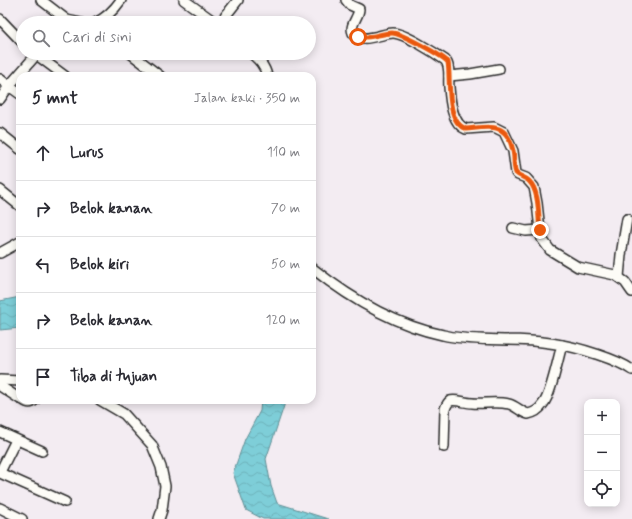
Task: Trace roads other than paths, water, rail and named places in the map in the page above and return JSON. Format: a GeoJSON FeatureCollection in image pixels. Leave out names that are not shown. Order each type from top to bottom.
{"type":"FeatureCollection","features":[{"type":"Feature","properties":{"kind":"street"},"geometry":{"type":"LineString","coordinates":[[41,0],[62,16]]}},
{"type":"Feature","properties":{"kind":"street"},"geometry":{"type":"LineString","coordinates":[[107,16],[121,0]]}},
{"type":"Feature","properties":{"kind":"street"},"geometry":{"type":"LineString","coordinates":[[184,0],[206,16]]}},
{"type":"Feature","properties":{"kind":"street"},"geometry":{"type":"LineString","coordinates":[[225,16],[238,0]]}},
{"type":"Feature","properties":{"kind":"street"},"geometry":{"type":"LineString","coordinates":[[346,0],[350,5],[359,10],[352,30],[355,36],[368,38],[395,33],[404,36],[445,60],[448,66],[451,104],[458,123],[462,128],[494,127],[500,129],[507,136],[513,151],[516,173],[526,178],[534,187],[540,230],[546,246],[565,260],[578,267],[610,273],[619,277],[625,282],[632,292]]}},
{"type":"Feature","properties":{"kind":"street"},"geometry":{"type":"LineString","coordinates":[[0,19],[16,36]]}},
{"type":"Feature","properties":{"kind":"street"},"geometry":{"type":"LineString","coordinates":[[20,72],[30,60]]}},
{"type":"Feature","properties":{"kind":"street"},"geometry":{"type":"LineString","coordinates":[[43,60],[60,72]]}},
{"type":"Feature","properties":{"kind":"street"},"geometry":{"type":"LineString","coordinates":[[139,60],[155,72]]}},
{"type":"Feature","properties":{"kind":"street"},"geometry":{"type":"LineString","coordinates":[[259,60],[266,72]]}},
{"type":"Feature","properties":{"kind":"street"},"geometry":{"type":"LineString","coordinates":[[449,76],[499,69]]}},
{"type":"Feature","properties":{"kind":"street"},"geometry":{"type":"LineString","coordinates":[[0,99],[16,77]]}},
{"type":"Feature","properties":{"kind":"street"},"geometry":{"type":"LineString","coordinates":[[0,79],[16,91]]}},
{"type":"Feature","properties":{"kind":"street"},"geometry":{"type":"LineString","coordinates":[[0,133],[16,146]]}},
{"type":"Feature","properties":{"kind":"street"},"geometry":{"type":"LineString","coordinates":[[0,190],[16,203]]}},
{"type":"Feature","properties":{"kind":"street"},"geometry":{"type":"LineString","coordinates":[[619,277],[627,219]]}},
{"type":"Feature","properties":{"kind":"street"},"geometry":{"type":"LineString","coordinates":[[513,228],[526,231],[540,230]]}},
{"type":"Feature","properties":{"kind":"street"},"geometry":{"type":"LineString","coordinates":[[0,253],[16,244]]}},
{"type":"Feature","properties":{"kind":"street"},"geometry":{"type":"LineString","coordinates":[[316,271],[349,294],[377,311],[396,321],[416,328],[443,335],[474,340],[539,341],[562,344],[606,357],[632,370]]}},
{"type":"Feature","properties":{"kind":"street"},"geometry":{"type":"LineString","coordinates":[[444,447],[445,409],[451,401],[471,403],[506,403],[528,414],[539,409],[544,403],[548,393],[562,344]]}},
{"type":"Feature","properties":{"kind":"street"},"geometry":{"type":"LineString","coordinates":[[0,380],[16,381]]}},
{"type":"Feature","properties":{"kind":"street"},"geometry":{"type":"LineString","coordinates":[[0,386],[16,396]]}},
{"type":"Feature","properties":{"kind":"street"},"geometry":{"type":"LineString","coordinates":[[107,404],[124,414],[152,445],[161,467],[165,486],[162,510],[159,519]]}},
{"type":"Feature","properties":{"kind":"street"},"geometry":{"type":"LineString","coordinates":[[0,432],[42,451]]}},
{"type":"Feature","properties":{"kind":"street"},"geometry":{"type":"LineString","coordinates":[[16,440],[0,472],[65,502]]}},
{"type":"Feature","properties":{"kind":"street"},"geometry":{"type":"LineString","coordinates":[[0,508],[22,519]]}},
{"type":"Feature","properties":{"kind":"water"},"geometry":{"type":"Polygon","coordinates":[[[16,298],[16,328],[0,330],[0,301],[16,298]]]}},
{"type":"Feature","properties":{"kind":"water"},"geometry":{"type":"Polygon","coordinates":[[[261,404],[285,404],[266,459],[271,486],[277,503],[328,519],[263,519],[246,510],[233,473],[245,439],[260,411],[261,404]]]}}]}
